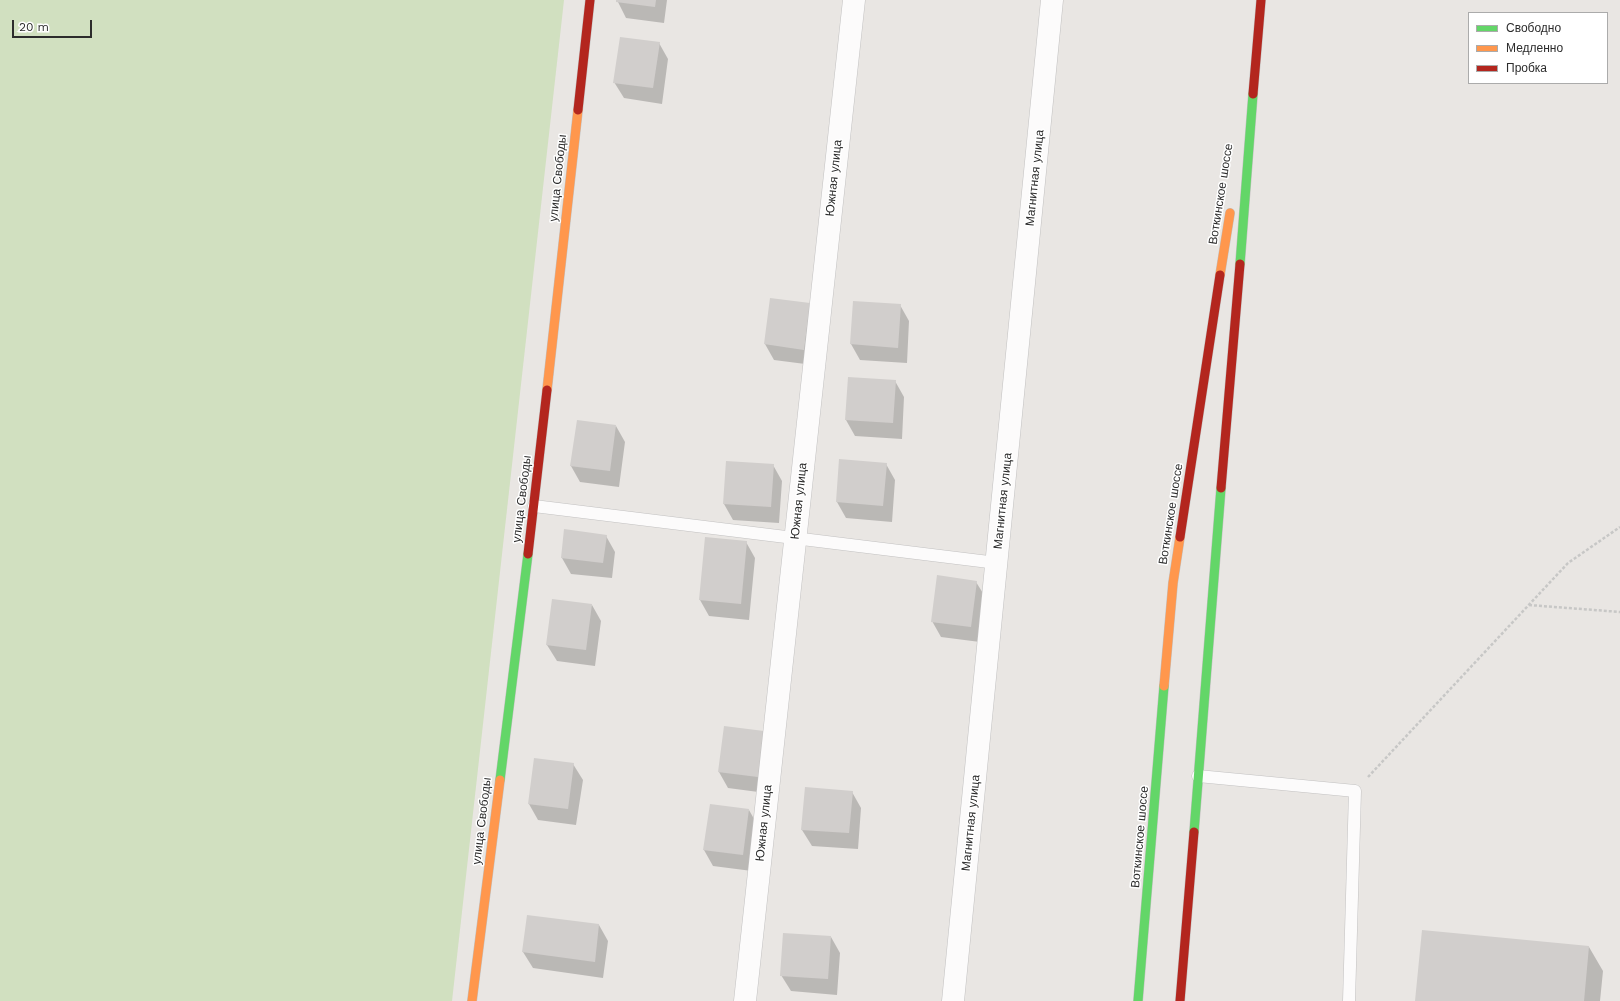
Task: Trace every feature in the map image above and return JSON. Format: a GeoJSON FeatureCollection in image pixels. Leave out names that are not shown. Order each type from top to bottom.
{"type":"FeatureCollection","features":[{"type":"Feature","properties":{"kind":"main road","name":"улица Свободы"},"geometry":{"type":"LineString","coordinates":[[472,1001],[534,506],[590,0]]}},
{"type":"Feature","properties":{"kind":"main road","name":"Воткинское шоссе"},"geometry":{"type":"LineString","coordinates":[[1180,1001],[1261,0]]}},
{"type":"Feature","properties":{"kind":"main road","name":"Воткинское шоссе"},"geometry":{"type":"LineString","coordinates":[[1238,160],[1258,34]]}},
{"type":"Feature","properties":{"kind":"main road","name":"Воткинское шоссе"},"geometry":{"type":"LineString","coordinates":[[1138,1001],[1173,583],[1231,207]]}},
{"type":"Feature","properties":{"kind":"street","name":"Южная улица"},"geometry":{"type":"LineString","coordinates":[[745,1001],[854,0]]}},
{"type":"Feature","properties":{"kind":"street","name":"Магнитная улица"},"geometry":{"type":"LineString","coordinates":[[953,1001],[1052,0]]}},
{"type":"Feature","properties":{"kind":"lane"},"geometry":{"type":"LineString","coordinates":[[534,506],[997,563]]}},
{"type":"Feature","properties":{"kind":"lane"},"geometry":{"type":"LineString","coordinates":[[1198,776],[1355,791],[1349,1001]]}},
{"type":"Feature","properties":{"kind":"path"},"geometry":{"type":"LineString","coordinates":[[1355,791],[1568,563],[1620,527]]}},
{"type":"Feature","properties":{"kind":"path"},"geometry":{"type":"LineString","coordinates":[[1529,605],[1620,612]]}},
{"type":"Feature","properties":{"kind":"green space"},"geometry":{"type":"Polygon","coordinates":[[[0,0],[564,0],[452,1001],[0,1001],[0,0]]]}},
{"type":"Feature","properties":{"kind":"building"},"geometry":{"type":"Polygon","coordinates":[[[616,0],[656,0],[655,7],[616,2],[616,0]]]}},
{"type":"Feature","properties":{"kind":"building"},"geometry":{"type":"Polygon","coordinates":[[[620,37],[660,42],[653,88],[613,83],[620,37]]]}},
{"type":"Feature","properties":{"kind":"building"},"geometry":{"type":"Polygon","coordinates":[[[770,298],[810,303],[804,350],[764,344],[770,298]]]}},
{"type":"Feature","properties":{"kind":"building"},"geometry":{"type":"Polygon","coordinates":[[[853,301],[901,304],[898,348],[850,344],[853,301]]]}},
{"type":"Feature","properties":{"kind":"building"},"geometry":{"type":"Polygon","coordinates":[[[848,377],[896,380],[893,423],[845,420],[848,377]]]}},
{"type":"Feature","properties":{"kind":"building"},"geometry":{"type":"Polygon","coordinates":[[[577,420],[616,425],[610,471],[570,466],[577,420]]]}},
{"type":"Feature","properties":{"kind":"building"},"geometry":{"type":"Polygon","coordinates":[[[839,459],[887,463],[883,506],[836,502],[839,459]]]}},
{"type":"Feature","properties":{"kind":"building"},"geometry":{"type":"Polygon","coordinates":[[[726,461],[774,464],[771,507],[723,504],[726,461]]]}},
{"type":"Feature","properties":{"kind":"building"},"geometry":{"type":"Polygon","coordinates":[[[564,529],[607,535],[603,563],[561,558],[564,529]]]}},
{"type":"Feature","properties":{"kind":"building"},"geometry":{"type":"Polygon","coordinates":[[[705,537],[747,541],[741,604],[699,600],[705,537]]]}},
{"type":"Feature","properties":{"kind":"building"},"geometry":{"type":"Polygon","coordinates":[[[937,575],[977,581],[971,627],[931,622],[937,575]]]}},
{"type":"Feature","properties":{"kind":"building"},"geometry":{"type":"Polygon","coordinates":[[[552,599],[592,604],[586,650],[546,645],[552,599]]]}},
{"type":"Feature","properties":{"kind":"building"},"geometry":{"type":"Polygon","coordinates":[[[724,726],[764,731],[758,777],[718,772],[724,726]]]}},
{"type":"Feature","properties":{"kind":"building"},"geometry":{"type":"Polygon","coordinates":[[[534,758],[574,763],[568,809],[528,804],[534,758]]]}},
{"type":"Feature","properties":{"kind":"building"},"geometry":{"type":"Polygon","coordinates":[[[805,787],[853,791],[849,833],[801,830],[805,787]]]}},
{"type":"Feature","properties":{"kind":"building"},"geometry":{"type":"Polygon","coordinates":[[[710,804],[749,809],[743,855],[703,850],[710,804]]]}},
{"type":"Feature","properties":{"kind":"building"},"geometry":{"type":"Polygon","coordinates":[[[527,915],[599,924],[595,962],[522,952],[527,915]]]}},
{"type":"Feature","properties":{"kind":"building"},"geometry":{"type":"Polygon","coordinates":[[[1422,930],[1589,946],[1584,1001],[1415,1001],[1422,930]]]}},
{"type":"Feature","properties":{"kind":"building"},"geometry":{"type":"Polygon","coordinates":[[[783,933],[831,936],[828,979],[780,976],[783,933]]]}},
{"type":"Feature","properties":{"kind":"traffic: fast"},"geometry":{"type":"LineString","coordinates":[[1240,264],[1253,94]]}},
{"type":"Feature","properties":{"kind":"traffic: fast"},"geometry":{"type":"LineString","coordinates":[[1194,832],[1221,488]]}},
{"type":"Feature","properties":{"kind":"traffic: fast"},"geometry":{"type":"LineString","coordinates":[[500,780],[528,554]]}},
{"type":"Feature","properties":{"kind":"traffic: fast"},"geometry":{"type":"LineString","coordinates":[[1138,1001],[1164,686]]}},
{"type":"Feature","properties":{"kind":"traffic: slow"},"geometry":{"type":"LineString","coordinates":[[547,390],[578,110]]}},
{"type":"Feature","properties":{"kind":"traffic: slow"},"geometry":{"type":"LineString","coordinates":[[1220,275],[1230,213]]}},
{"type":"Feature","properties":{"kind":"traffic: slow"},"geometry":{"type":"LineString","coordinates":[[1164,686],[1173,583],[1180,537]]}},
{"type":"Feature","properties":{"kind":"traffic: slow"},"geometry":{"type":"LineString","coordinates":[[472,1001],[500,780]]}},
{"type":"Feature","properties":{"kind":"traffic: jam"},"geometry":{"type":"LineString","coordinates":[[578,110],[590,0]]}},
{"type":"Feature","properties":{"kind":"traffic: jam"},"geometry":{"type":"LineString","coordinates":[[1253,94],[1261,0]]}},
{"type":"Feature","properties":{"kind":"traffic: jam"},"geometry":{"type":"LineString","coordinates":[[1221,488],[1240,264]]}},
{"type":"Feature","properties":{"kind":"traffic: jam"},"geometry":{"type":"LineString","coordinates":[[1180,537],[1220,275]]}},
{"type":"Feature","properties":{"kind":"traffic: jam"},"geometry":{"type":"LineString","coordinates":[[528,554],[547,390]]}},
{"type":"Feature","properties":{"kind":"traffic: jam"},"geometry":{"type":"LineString","coordinates":[[1180,1001],[1194,832]]}}]}
